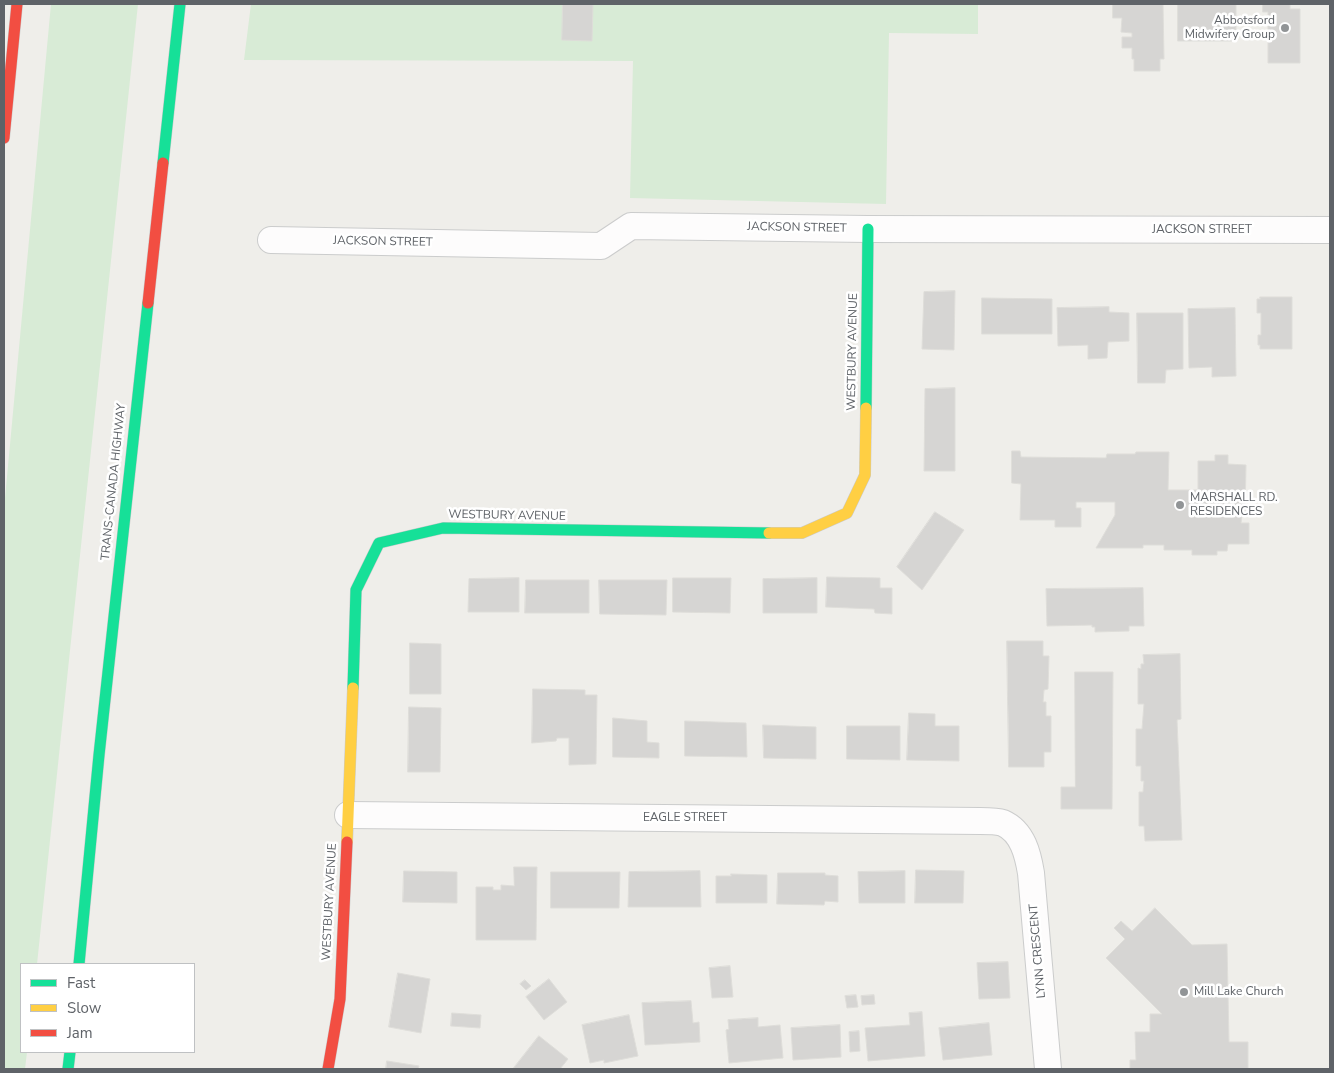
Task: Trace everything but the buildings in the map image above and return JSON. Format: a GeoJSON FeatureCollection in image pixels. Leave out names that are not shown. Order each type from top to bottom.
{"type":"FeatureCollection","features":[{"type":"Feature","properties":{"kind":"main road"},"geometry":{"type":"LineString","coordinates":[[4,138],[17,4]]}},
{"type":"Feature","properties":{"kind":"main road","name":"TRANS-CANADA HIGHWAY"},"geometry":{"type":"LineString","coordinates":[[79,963],[100,745],[180,4]]}},
{"type":"Feature","properties":{"kind":"main road","name":"WESTBURY AVENUE"},"geometry":{"type":"LineString","coordinates":[[328,1069],[340,999],[356,590],[379,543],[443,528],[802,533],[847,513],[865,475],[868,230]]}},
{"type":"Feature","properties":{"kind":"main road"},"geometry":{"type":"LineString","coordinates":[[68,1069],[70,1053]]}},
{"type":"Feature","properties":{"kind":"street","name":"JACKSON STREET"},"geometry":{"type":"LineString","coordinates":[[271,240],[601,246],[631,226],[868,230],[1330,230]]}},
{"type":"Feature","properties":{"kind":"street","name":"EAGLE STREET"},"geometry":{"type":"LineString","coordinates":[[348,815],[980,821],[1003,823],[1018,835]]}},
{"type":"Feature","properties":{"kind":"street","name":"LYNN CRESCENT"},"geometry":{"type":"LineString","coordinates":[[1018,835],[1028,852],[1031,873],[1048,1069]]}},
{"type":"Feature","properties":{"kind":"green space"},"geometry":{"type":"Polygon","coordinates":[[[51,4],[138,4],[37,963],[20,963],[20,1053],[27,1053],[25,1069],[4,1069],[4,509],[51,4]]]}},
{"type":"Feature","properties":{"kind":"green space"},"geometry":{"type":"Polygon","coordinates":[[[251,4],[978,4],[978,34],[889,33],[886,204],[630,198],[633,61],[244,60],[251,4]]]}},
{"type":"Feature","properties":{"kind":"traffic: fast"},"geometry":{"type":"LineString","coordinates":[[163,163],[180,4]]}},
{"type":"Feature","properties":{"kind":"traffic: fast"},"geometry":{"type":"LineString","coordinates":[[866,408],[868,229]]}},
{"type":"Feature","properties":{"kind":"traffic: fast"},"geometry":{"type":"LineString","coordinates":[[79,963],[99,755],[148,303]]}},
{"type":"Feature","properties":{"kind":"traffic: fast"},"geometry":{"type":"LineString","coordinates":[[353,688],[356,590],[379,543],[443,528],[769,533]]}},
{"type":"Feature","properties":{"kind":"traffic: fast"},"geometry":{"type":"LineString","coordinates":[[68,1069],[70,1053]]}},
{"type":"Feature","properties":{"kind":"traffic: slow"},"geometry":{"type":"LineString","coordinates":[[769,533],[802,533],[847,513],[865,475],[866,408]]}},
{"type":"Feature","properties":{"kind":"traffic: slow"},"geometry":{"type":"LineString","coordinates":[[347,842],[353,688]]}},
{"type":"Feature","properties":{"kind":"traffic: jam"},"geometry":{"type":"LineString","coordinates":[[4,138],[17,4]]}},
{"type":"Feature","properties":{"kind":"traffic: jam"},"geometry":{"type":"LineString","coordinates":[[148,303],[163,163]]}},
{"type":"Feature","properties":{"kind":"traffic: jam"},"geometry":{"type":"LineString","coordinates":[[328,1069],[340,999],[347,842]]}},
{"type":"Feature","properties":{"kind":"place","name":"Abbotsford Midwifery Group"},"geometry":{"type":"Point","coordinates":[1285,28]}},
{"type":"Feature","properties":{"kind":"place","name":"MARSHALL RD. RESIDENCES"},"geometry":{"type":"Point","coordinates":[1180,505]}},
{"type":"Feature","properties":{"kind":"place","name":"Mill Lake Church"},"geometry":{"type":"Point","coordinates":[1184,992]}}]}
